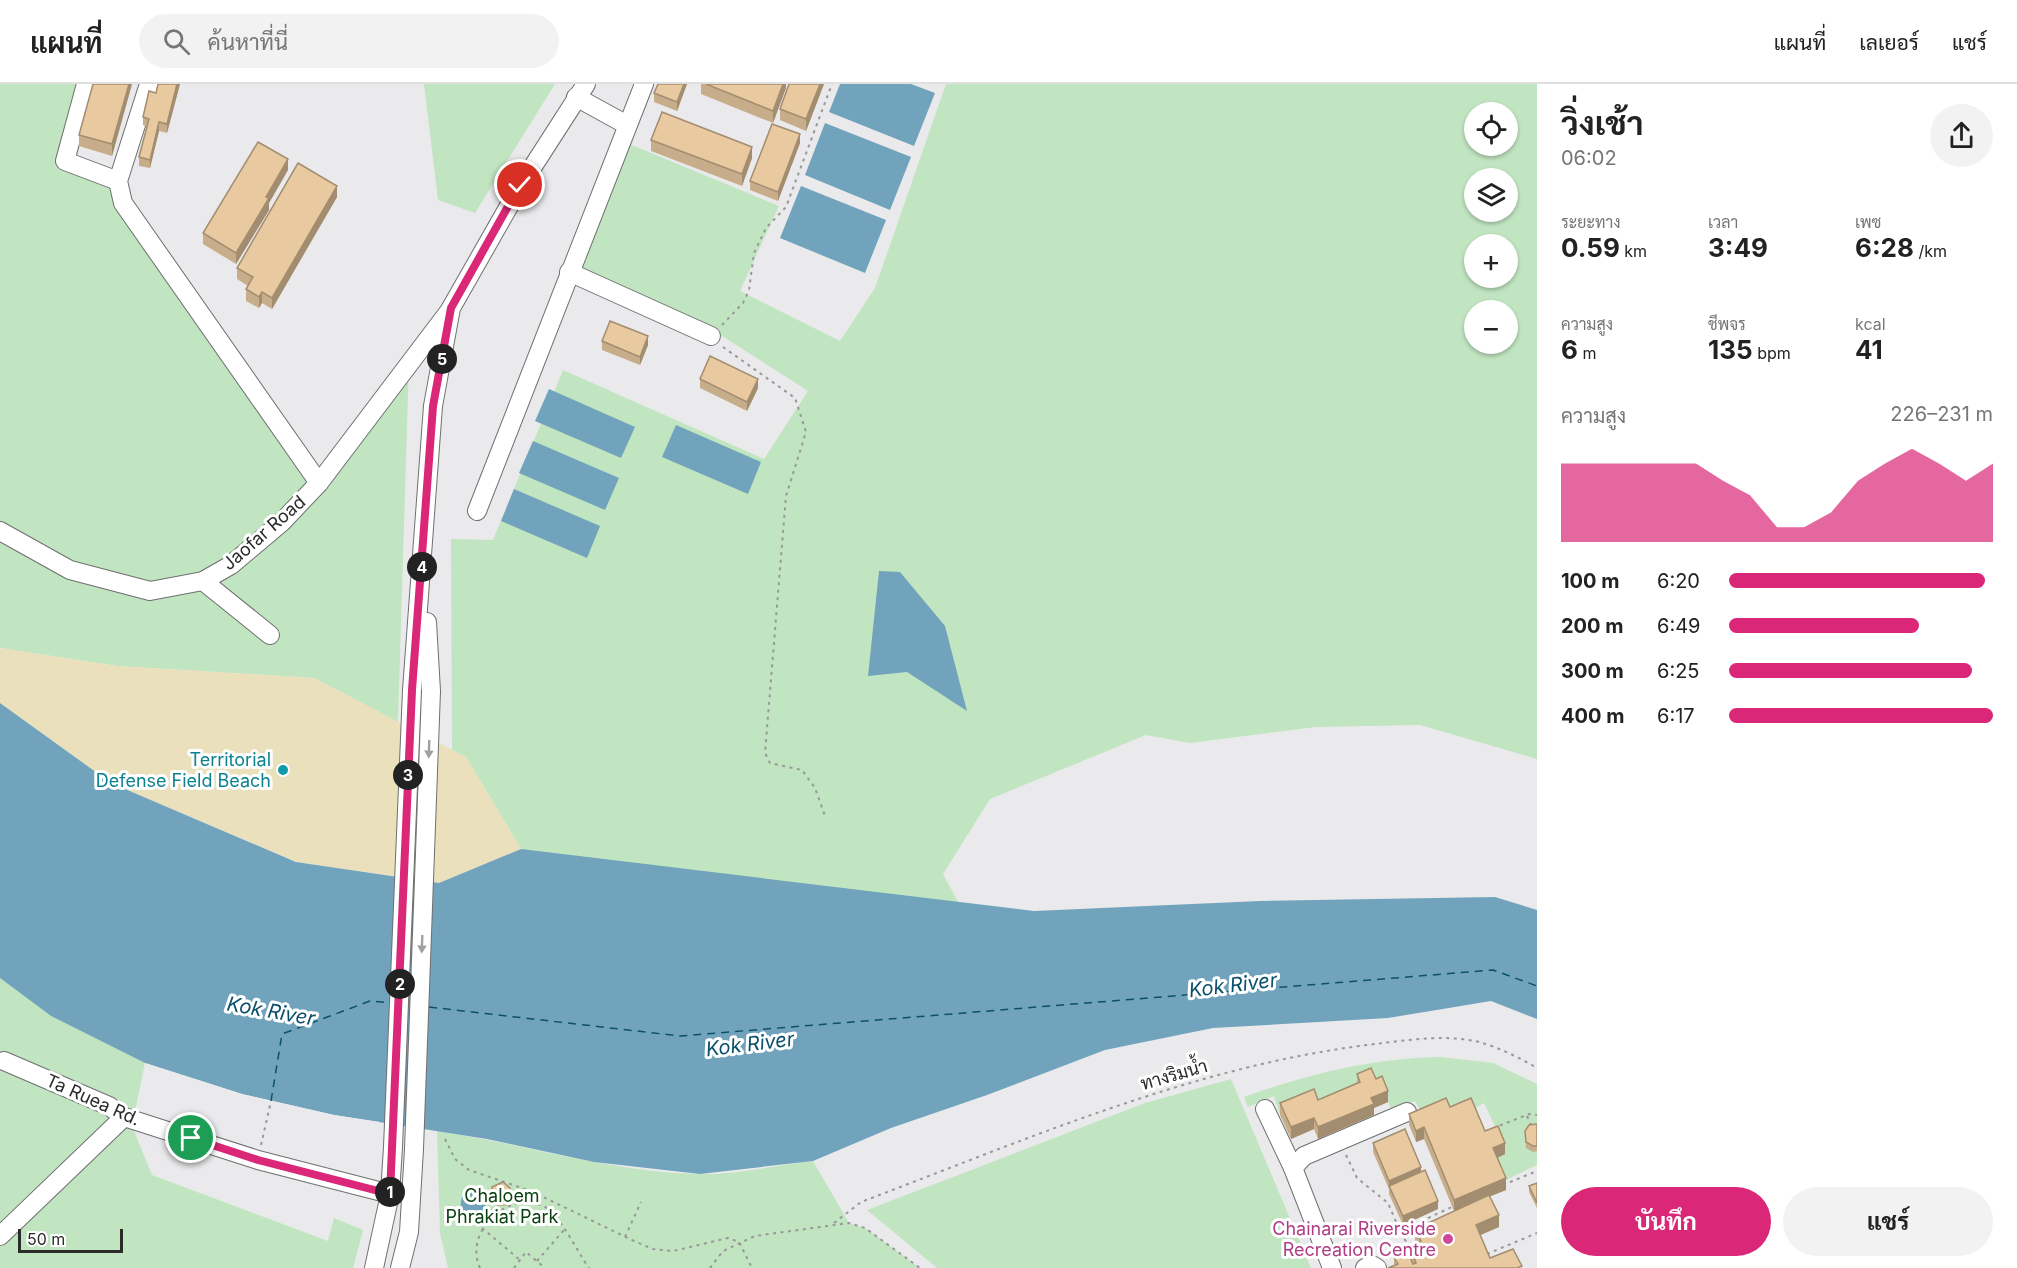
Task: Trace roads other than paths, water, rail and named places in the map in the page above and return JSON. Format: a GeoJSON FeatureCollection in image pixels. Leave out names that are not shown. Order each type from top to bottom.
{"type":"FeatureCollection","features":[{"type":"Feature","properties":{"kind":"street"},"geometry":{"type":"LineString","coordinates":[[86,84],[65,161],[118,181]]}},
{"type":"Feature","properties":{"kind":"street"},"geometry":{"type":"LineString","coordinates":[[149,84],[118,181],[123,202],[319,483]]}},
{"type":"Feature","properties":{"kind":"street"},"geometry":{"type":"LineString","coordinates":[[477,511],[644,84]]}},
{"type":"Feature","properties":{"kind":"street"},"geometry":{"type":"LineString","coordinates":[[374,1268],[390,1194],[412,690],[433,406],[451,308],[520,185],[581,91],[627,125]]}},
{"type":"Feature","properties":{"kind":"street"},"geometry":{"type":"LineString","coordinates":[[569,272],[711,336]]}},
{"type":"Feature","properties":{"kind":"street","name":"Jaofar Road"},"geometry":{"type":"LineString","coordinates":[[0,531],[70,570],[150,591],[203,581],[231,565],[282,522],[319,483],[451,308]]}},
{"type":"Feature","properties":{"kind":"street"},"geometry":{"type":"LineString","coordinates":[[411,1268],[409,1232],[431,691],[423,558]]}},
{"type":"Feature","properties":{"kind":"street"},"geometry":{"type":"LineString","coordinates":[[203,581],[270,635]]}},
{"type":"Feature","properties":{"kind":"street","name":"Ta Ruea Rd."},"geometry":{"type":"LineString","coordinates":[[4,1060],[108,1106],[124,1117],[258,1160],[390,1194]]}},
{"type":"Feature","properties":{"kind":"street"},"geometry":{"type":"LineString","coordinates":[[1265,1109],[1293,1168],[1332,1268]]}},
{"type":"Feature","properties":{"kind":"street"},"geometry":{"type":"LineString","coordinates":[[1293,1168],[1304,1156],[1407,1112]]}},
{"type":"Feature","properties":{"kind":"street"},"geometry":{"type":"LineString","coordinates":[[0,1236],[124,1117]]}},
{"type":"Feature","properties":{"kind":"street"},"geometry":{"type":"LineString","coordinates":[[400,1268],[409,1232]]}},
{"type":"Feature","properties":{"kind":"street"},"geometry":{"type":"LineString","coordinates":[[1365,1268],[1372,1265],[1377,1268]]}},
{"type":"Feature","properties":{"kind":"water"},"geometry":{"type":"Polygon","coordinates":[[[840,84],[911,84],[935,93],[914,146],[829,112],[840,84]]]}},
{"type":"Feature","properties":{"kind":"water"},"geometry":{"type":"Polygon","coordinates":[[[825,123],[911,157],[890,210],[805,175],[825,123]]]}},
{"type":"Feature","properties":{"kind":"water"},"geometry":{"type":"Polygon","coordinates":[[[801,186],[886,220],[865,273],[780,238],[801,186]]]}},
{"type":"Feature","properties":{"kind":"water"},"geometry":{"type":"Polygon","coordinates":[[[549,389],[635,427],[621,458],[535,421],[549,389]]]}},
{"type":"Feature","properties":{"kind":"water"},"geometry":{"type":"Polygon","coordinates":[[[676,425],[761,462],[748,494],[662,457],[676,425]]]}},
{"type":"Feature","properties":{"kind":"water"},"geometry":{"type":"Polygon","coordinates":[[[533,441],[619,478],[605,510],[519,473],[533,441]]]}},
{"type":"Feature","properties":{"kind":"water"},"geometry":{"type":"Polygon","coordinates":[[[514,489],[600,526],[587,558],[501,521],[514,489]]]}},
{"type":"Feature","properties":{"kind":"water"},"geometry":{"type":"Polygon","coordinates":[[[879,571],[900,572],[945,626],[967,711],[907,672],[868,676],[879,571]]]}},
{"type":"Feature","properties":{"kind":"water","name":"Kok River"},"geometry":{"type":"Polygon","coordinates":[[[0,703],[111,783],[296,862],[439,883],[521,849],[1034,911],[1260,901],[1495,897],[1537,910],[1537,1019],[1491,1001],[1388,1018],[1213,1028],[1105,1050],[987,1095],[891,1128],[813,1161],[700,1174],[594,1162],[487,1139],[334,1115],[242,1094],[145,1063],[51,1016],[0,978],[0,703]]]}},
{"type":"Feature","properties":{"kind":"water"},"geometry":{"type":"Polygon","coordinates":[[[472,1188],[483,1194],[486,1206],[478,1218],[464,1226],[461,1223],[461,1203],[463,1195],[472,1188]]]}},
{"type":"Feature","properties":{"kind":"place","name":"Territorial Defense Field Beach"},"geometry":{"type":"Point","coordinates":[283,770]}},
{"type":"Feature","properties":{"kind":"place","name":"Chainarai Riverside Recreation Centre"},"geometry":{"type":"Point","coordinates":[1448,1239]}},
{"type":"Feature","properties":{"kind":"park label","name":"Chaloem Phrakiat Park"},"geometry":{"type":"Point","coordinates":[502,1206]}}]}
